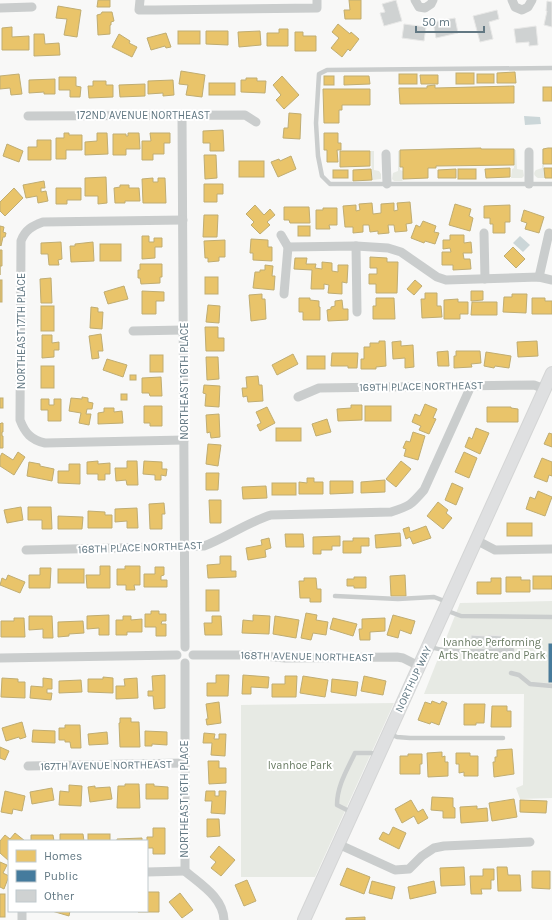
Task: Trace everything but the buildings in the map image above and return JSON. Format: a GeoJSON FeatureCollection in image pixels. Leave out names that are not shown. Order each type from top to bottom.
{"type":"FeatureCollection","features":[{"type":"Feature","properties":{"kind":"street"},"geometry":{"type":"LineString","coordinates":[[140,0],[140,10],[317,4]]}},
{"type":"Feature","properties":{"kind":"street"},"geometry":{"type":"LineString","coordinates":[[415,0],[419,7],[425,8],[431,4],[433,0]]}},
{"type":"Feature","properties":{"kind":"street"},"geometry":{"type":"LineString","coordinates":[[512,0],[513,5],[522,10],[528,7],[532,0]]}},
{"type":"Feature","properties":{"kind":"street"},"geometry":{"type":"LineString","coordinates":[[0,8],[32,7]]}},
{"type":"Feature","properties":{"kind":"street","name":"NORTHEAST 16TH PLACE"},"geometry":{"type":"LineString","coordinates":[[182,115],[185,647]]}},
{"type":"Feature","properties":{"kind":"street","name":"172ND AVENUE NORTHEAST"},"geometry":{"type":"LineString","coordinates":[[28,116],[245,115],[256,122]]}},
{"type":"Feature","properties":{"kind":"street"},"geometry":{"type":"LineString","coordinates":[[529,152],[529,184]]}},
{"type":"Feature","properties":{"kind":"street"},"geometry":{"type":"LineString","coordinates":[[386,154],[387,184]]}},
{"type":"Feature","properties":{"kind":"street","name":"NORTHEAST 17TH PLACE"},"geometry":{"type":"LineString","coordinates":[[183,220],[43,222],[29,228],[22,237],[21,249],[20,420],[23,429],[28,436],[36,442],[184,440]]}},
{"type":"Feature","properties":{"kind":"street"},"geometry":{"type":"LineString","coordinates":[[484,233],[485,279]]}},
{"type":"Feature","properties":{"kind":"street"},"geometry":{"type":"LineString","coordinates":[[539,277],[549,233]]}},
{"type":"Feature","properties":{"kind":"street"},"geometry":{"type":"LineString","coordinates":[[281,235],[288,247],[284,294]]}},
{"type":"Feature","properties":{"kind":"street"},"geometry":{"type":"LineString","coordinates":[[288,247],[356,246],[388,248],[401,252],[437,277],[446,280],[539,277],[552,280]]}},
{"type":"Feature","properties":{"kind":"street"},"geometry":{"type":"LineString","coordinates":[[356,246],[357,312]]}},
{"type":"Feature","properties":{"kind":"street"},"geometry":{"type":"LineString","coordinates":[[133,331],[183,330]]}},
{"type":"Feature","properties":{"kind":"street","name":"NORTHUP WAY"},"geometry":{"type":"LineString","coordinates":[[304,920],[552,373]]}},
{"type":"Feature","properties":{"kind":"street","name":"169TH PLACE NORTHEAST"},"geometry":{"type":"LineString","coordinates":[[298,397],[319,388],[534,385],[545,389]]}},
{"type":"Feature","properties":{"kind":"street","name":"168TH PLACE NORTHEAST"},"geometry":{"type":"LineString","coordinates":[[26,550],[204,546],[221,540],[259,519],[271,515],[391,512],[405,508],[413,504],[424,490],[471,386]]}},
{"type":"Feature","properties":{"kind":"street"},"geometry":{"type":"LineString","coordinates":[[476,540],[495,550],[552,550]]}},
{"type":"Feature","properties":{"kind":"street"},"geometry":{"type":"LineString","coordinates":[[185,647],[189,649],[193,655],[189,661],[185,663],[180,661],[177,655],[179,651],[185,647]]}},
{"type":"Feature","properties":{"kind":"street"},"geometry":{"type":"LineString","coordinates":[[0,658],[177,655]]}},
{"type":"Feature","properties":{"kind":"street","name":"168TH AVENUE NORTHEAST"},"geometry":{"type":"LineString","coordinates":[[193,655],[254,655],[285,658],[397,657],[403,658],[419,666]]}},
{"type":"Feature","properties":{"kind":"street","name":"NORTHEAST 16TH PLACE"},"geometry":{"type":"LineString","coordinates":[[185,663],[185,870],[212,894],[220,905],[224,920]]}},
{"type":"Feature","properties":{"kind":"street","name":"167TH AVENUE NORTHEAST"},"geometry":{"type":"LineString","coordinates":[[28,766],[184,763]]}},
{"type":"Feature","properties":{"kind":"street"},"geometry":{"type":"LineString","coordinates":[[338,844],[395,870],[409,869],[422,856],[434,848],[444,846],[530,842]]}},
{"type":"Feature","properties":{"kind":"street"},"geometry":{"type":"LineString","coordinates":[[148,872],[185,870]]}},
{"type":"Feature","properties":{"kind":"lane"},"geometry":{"type":"LineString","coordinates":[[552,68],[327,70],[319,74],[316,123],[318,156],[322,176],[330,184],[552,184]]}},
{"type":"Feature","properties":{"kind":"lane"},"geometry":{"type":"LineString","coordinates":[[334,596],[398,599],[434,597],[461,616],[552,617]]}},
{"type":"Feature","properties":{"kind":"lane"},"geometry":{"type":"LineString","coordinates":[[428,646],[443,650],[512,650]]}},
{"type":"Feature","properties":{"kind":"lane"},"geometry":{"type":"LineString","coordinates":[[510,673],[519,675],[530,684],[552,686]]}},
{"type":"Feature","properties":{"kind":"lane"},"geometry":{"type":"LineString","coordinates":[[388,733],[397,737],[410,738],[503,738]]}},
{"type":"Feature","properties":{"kind":"lane"},"geometry":{"type":"LineString","coordinates":[[352,813],[337,805],[337,794],[349,766],[355,753],[371,753],[378,755]]}},
{"type":"Feature","properties":{"kind":"green space"},"geometry":{"type":"Polygon","coordinates":[[[542,149],[545,178],[538,178],[534,173],[536,170],[542,168],[542,149]]]}},
{"type":"Feature","properties":{"kind":"green space"},"geometry":{"type":"Polygon","coordinates":[[[514,150],[516,150],[517,169],[523,170],[524,176],[522,178],[511,178],[512,169],[514,168],[514,150]]]}},
{"type":"Feature","properties":{"kind":"green space"},"geometry":{"type":"Polygon","coordinates":[[[371,151],[374,151],[374,170],[379,171],[381,174],[381,179],[372,180],[371,151]]]}},
{"type":"Feature","properties":{"kind":"green space"},"geometry":{"type":"Polygon","coordinates":[[[398,151],[400,151],[400,170],[403,171],[404,179],[402,181],[394,181],[392,179],[393,173],[398,171],[398,151]]]}},
{"type":"Feature","properties":{"kind":"green space","name":"Ivanhoe Performing Arts Theatre and Park"},"geometry":{"type":"Polygon","coordinates":[[[552,601],[552,798],[520,799],[516,788],[523,785],[524,694],[424,694],[460,603],[552,601]]]}},
{"type":"Feature","properties":{"kind":"green space","name":"Ivanhoe Park"},"geometry":{"type":"Polygon","coordinates":[[[394,703],[315,877],[241,877],[241,705],[394,703]]]}},
{"type":"Feature","properties":{"kind":"shaded area"},"geometry":{"type":"Polygon","coordinates":[[[524,116],[540,117],[541,124],[525,125],[524,116]]]}},
{"type":"Feature","properties":{"kind":"shaded area"},"geometry":{"type":"Polygon","coordinates":[[[520,236],[530,245],[523,252],[513,243],[520,236]]]}}]}
